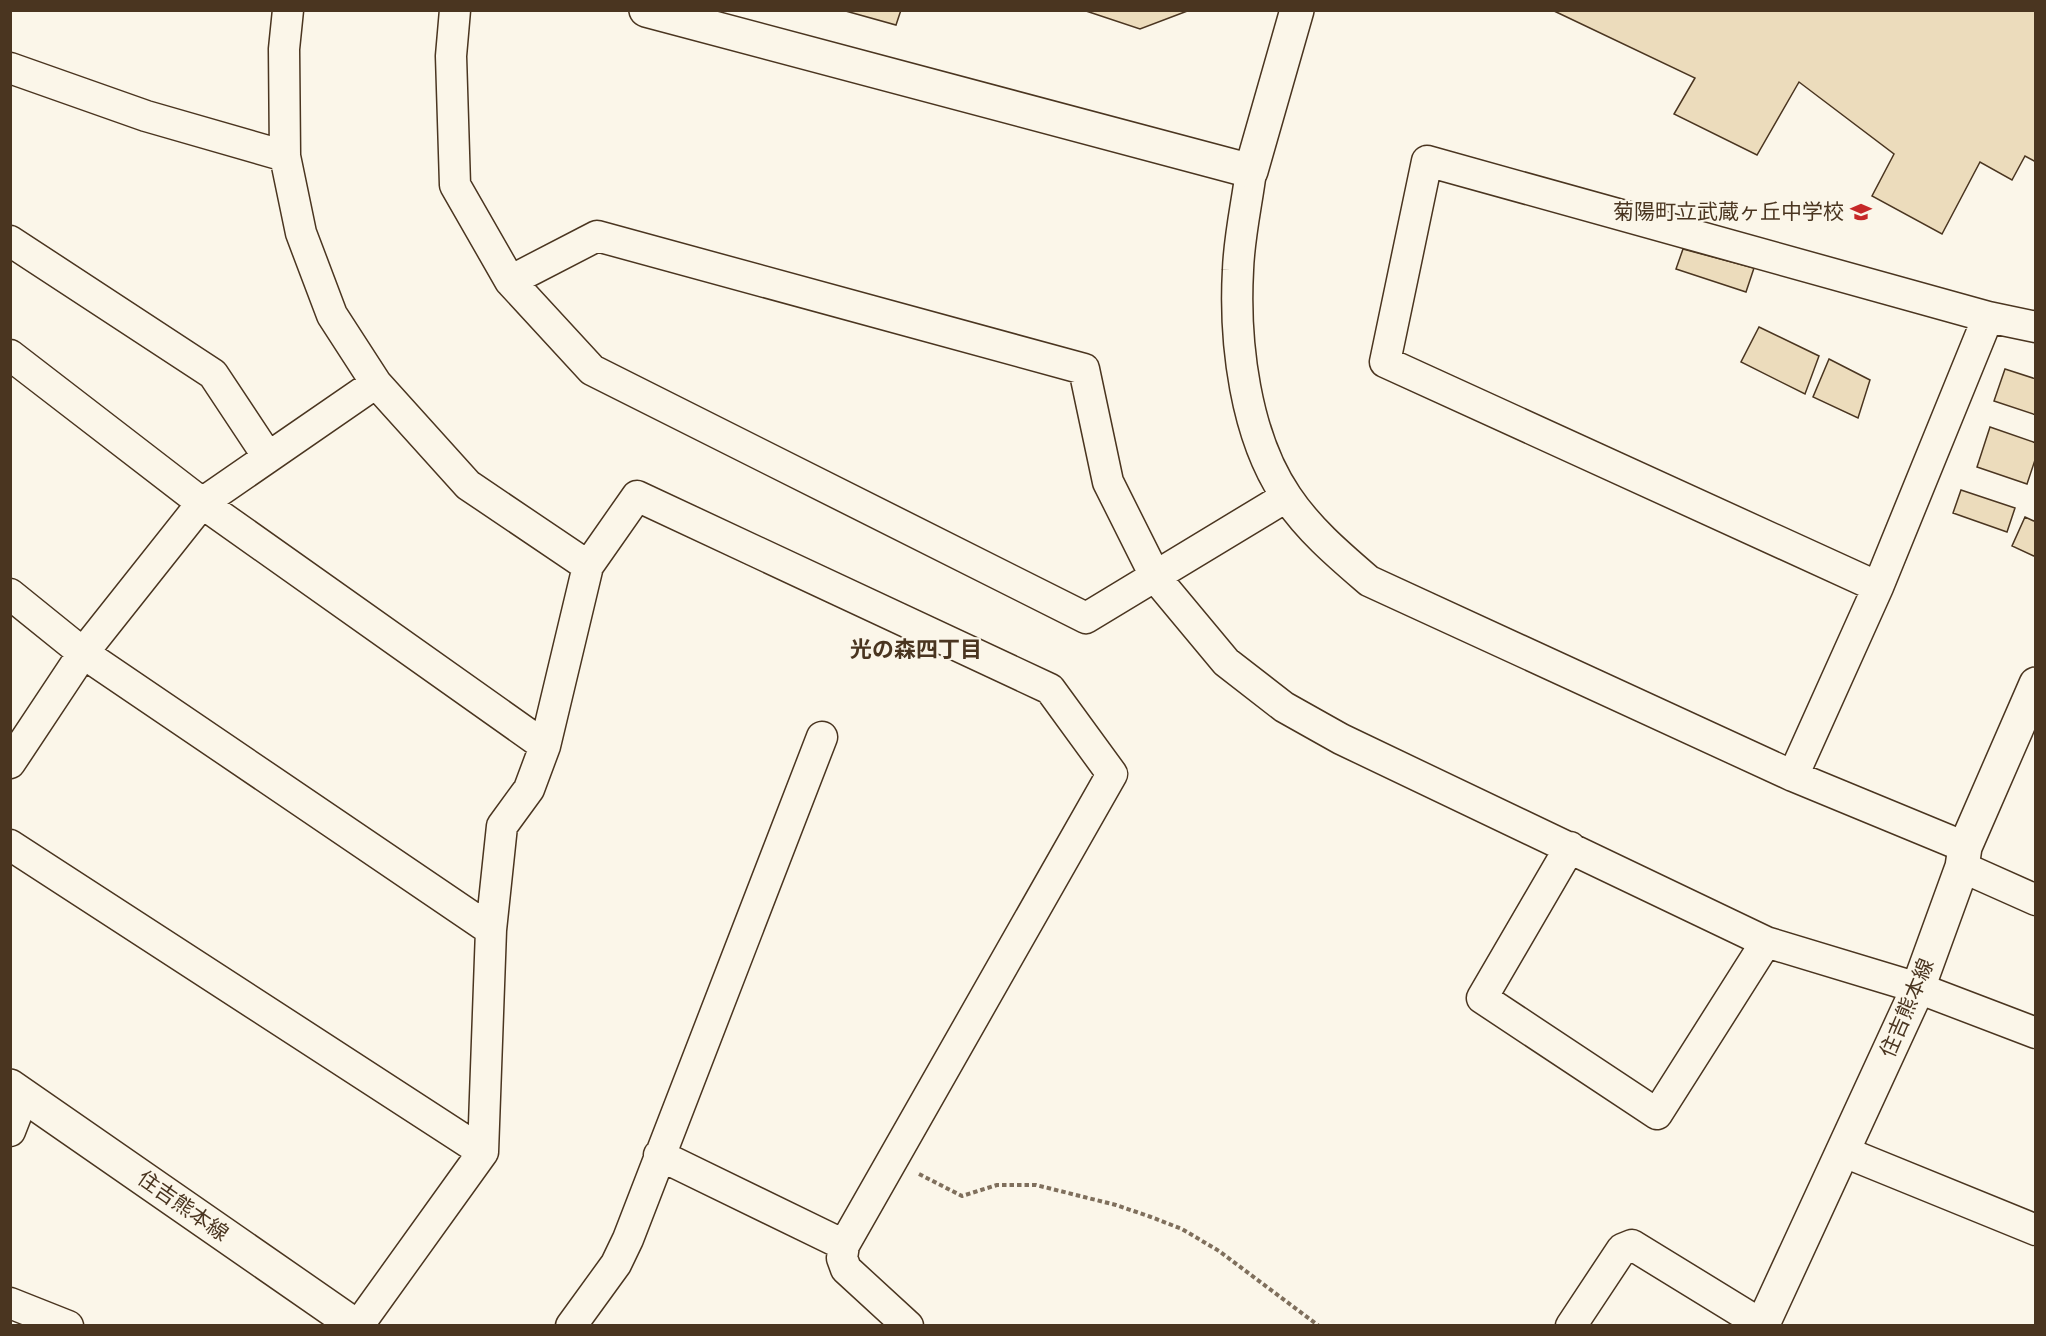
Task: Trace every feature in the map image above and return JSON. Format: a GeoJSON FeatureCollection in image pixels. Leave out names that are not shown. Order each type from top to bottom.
{"type":"FeatureCollection","features":[{"type":"Feature","properties":{"kind":"main road"},"geometry":{"type":"LineString","coordinates":[[646,10],[1251,171],[1297,10]]}},
{"type":"Feature","properties":{"kind":"main road","name":"住吉熊本線"},"geometry":{"type":"LineString","coordinates":[[1763,1325],[1918,988],[1964,857],[2036,684]]}},
{"type":"Feature","properties":{"kind":"main road","name":"住吉熊本線"},"geometry":{"type":"LineString","coordinates":[[17,1090],[357,1326]]}},
{"type":"Feature","properties":{"kind":"street"},"geometry":{"type":"LineString","coordinates":[[288,10],[284,49],[285,156],[301,232],[332,315],[376,383],[468,486],[588,566]]}},
{"type":"Feature","properties":{"kind":"street"},"geometry":{"type":"LineString","coordinates":[[455,10],[451,56],[455,185],[510,281],[592,369],[1086,618],[1156,578],[1286,497]]}},
{"type":"Feature","properties":{"kind":"street"},"geometry":{"type":"LineString","coordinates":[[10,68],[146,116],[285,156]]}},
{"type":"Feature","properties":{"kind":"street"},"geometry":{"type":"LineString","coordinates":[[1878,587],[1385,362],[1427,161],[1988,317],[2036,327]]}},
{"type":"Feature","properties":{"kind":"street"},"geometry":{"type":"LineString","coordinates":[[1251,171],[1238,270],[1240,361],[1255,432],[1286,497],[1330,548],[1369,581],[1964,857],[2036,900]]}},
{"type":"Feature","properties":{"kind":"street"},"geometry":{"type":"LineString","coordinates":[[510,281],[597,236],[1084,369],[1108,482],[1156,578],[1226,662],[1284,707],[1341,739],[1766,942],[1918,988],[2036,1033]]}},
{"type":"Feature","properties":{"kind":"street"},"geometry":{"type":"LineString","coordinates":[[10,241],[213,374],[268,457]]}},
{"type":"Feature","properties":{"kind":"street"},"geometry":{"type":"LineString","coordinates":[[1793,776],[1878,587],[1988,317]]}},
{"type":"Feature","properties":{"kind":"street"},"geometry":{"type":"LineString","coordinates":[[10,355],[202,503],[545,746]]}},
{"type":"Feature","properties":{"kind":"street"},"geometry":{"type":"LineString","coordinates":[[10,763],[83,652],[202,503],[376,383]]}},
{"type":"Feature","properties":{"kind":"street"},"geometry":{"type":"LineString","coordinates":[[357,1326],[483,1152],[490,930],[502,826],[529,789],[545,746],[588,566],[637,496],[1050,689],[1112,774],[844,1245],[842,1258],[846,1269],[908,1326]]}},
{"type":"Feature","properties":{"kind":"street"},"geometry":{"type":"LineString","coordinates":[[10,594],[83,652],[490,930]]}},
{"type":"Feature","properties":{"kind":"street"},"geometry":{"type":"LineString","coordinates":[[571,1326],[616,1264],[822,737]]}},
{"type":"Feature","properties":{"kind":"street"},"geometry":{"type":"LineString","coordinates":[[10,845],[483,1152]]}},
{"type":"Feature","properties":{"kind":"street"},"geometry":{"type":"LineString","coordinates":[[1570,848],[1482,998],[1657,1114],[1766,942]]}},
{"type":"Feature","properties":{"kind":"street"},"geometry":{"type":"LineString","coordinates":[[10,1131],[17,1090]]}},
{"type":"Feature","properties":{"kind":"street"},"geometry":{"type":"LineString","coordinates":[[1842,1151],[2036,1230]]}},
{"type":"Feature","properties":{"kind":"street"},"geometry":{"type":"LineString","coordinates":[[659,1155],[844,1245]]}},
{"type":"Feature","properties":{"kind":"street"},"geometry":{"type":"LineString","coordinates":[[1571,1326],[1622,1249],[1632,1245],[1763,1325]]}},
{"type":"Feature","properties":{"kind":"street"},"geometry":{"type":"LineString","coordinates":[[10,1303],[68,1326]]}},
{"type":"Feature","properties":{"kind":"path"},"geometry":{"type":"LineString","coordinates":[[895,1155],[928,1181],[962,1196],[997,1185],[1036,1185],[1116,1205],[1182,1229],[1247,1269],[1319,1326]]}},
{"type":"Feature","properties":{"kind":"building"},"geometry":{"type":"Polygon","coordinates":[[[842,10],[901,10],[896,25],[842,10]]]}},
{"type":"Feature","properties":{"kind":"building"},"geometry":{"type":"Polygon","coordinates":[[[1083,10],[1190,10],[1140,29],[1083,10]]]}},
{"type":"Feature","properties":{"kind":"building"},"geometry":{"type":"Polygon","coordinates":[[[1552,10],[2036,10],[2036,162],[2025,156],[2012,180],[1980,162],[1942,234],[1872,196],[1894,154],[1799,82],[1757,155],[1674,114],[1695,78],[1552,10]]]}},
{"type":"Feature","properties":{"kind":"building"},"geometry":{"type":"Polygon","coordinates":[[[1683,249],[1754,268],[1746,292],[1676,269],[1683,249]]]}},
{"type":"Feature","properties":{"kind":"building"},"geometry":{"type":"Polygon","coordinates":[[[1759,327],[1819,356],[1805,394],[1741,362],[1759,327]]]}},
{"type":"Feature","properties":{"kind":"building"},"geometry":{"type":"Polygon","coordinates":[[[1829,359],[1870,380],[1858,418],[1813,397],[1829,359]]]}},
{"type":"Feature","properties":{"kind":"building"},"geometry":{"type":"Polygon","coordinates":[[[2005,369],[2036,379],[2036,415],[1994,401],[2005,369]]]}},
{"type":"Feature","properties":{"kind":"building"},"geometry":{"type":"Polygon","coordinates":[[[1990,427],[2036,443],[2036,457],[2027,484],[1977,467],[1990,427]]]}},
{"type":"Feature","properties":{"kind":"building"},"geometry":{"type":"Polygon","coordinates":[[[1961,490],[2015,508],[2007,532],[1953,513],[1961,490]]]}},
{"type":"Feature","properties":{"kind":"building"},"geometry":{"type":"Polygon","coordinates":[[[2025,517],[2036,522],[2036,557],[2012,546],[2025,517]]]}},
{"type":"Feature","properties":{"kind":"place","name":"菊陽町立武蔵ヶ丘中学校"},"geometry":{"type":"Point","coordinates":[1861,212]}},
{"type":"Feature","properties":{"kind":"district","name":"光の森四丁目"},"geometry":{"type":"Point","coordinates":[916,649]}}]}
